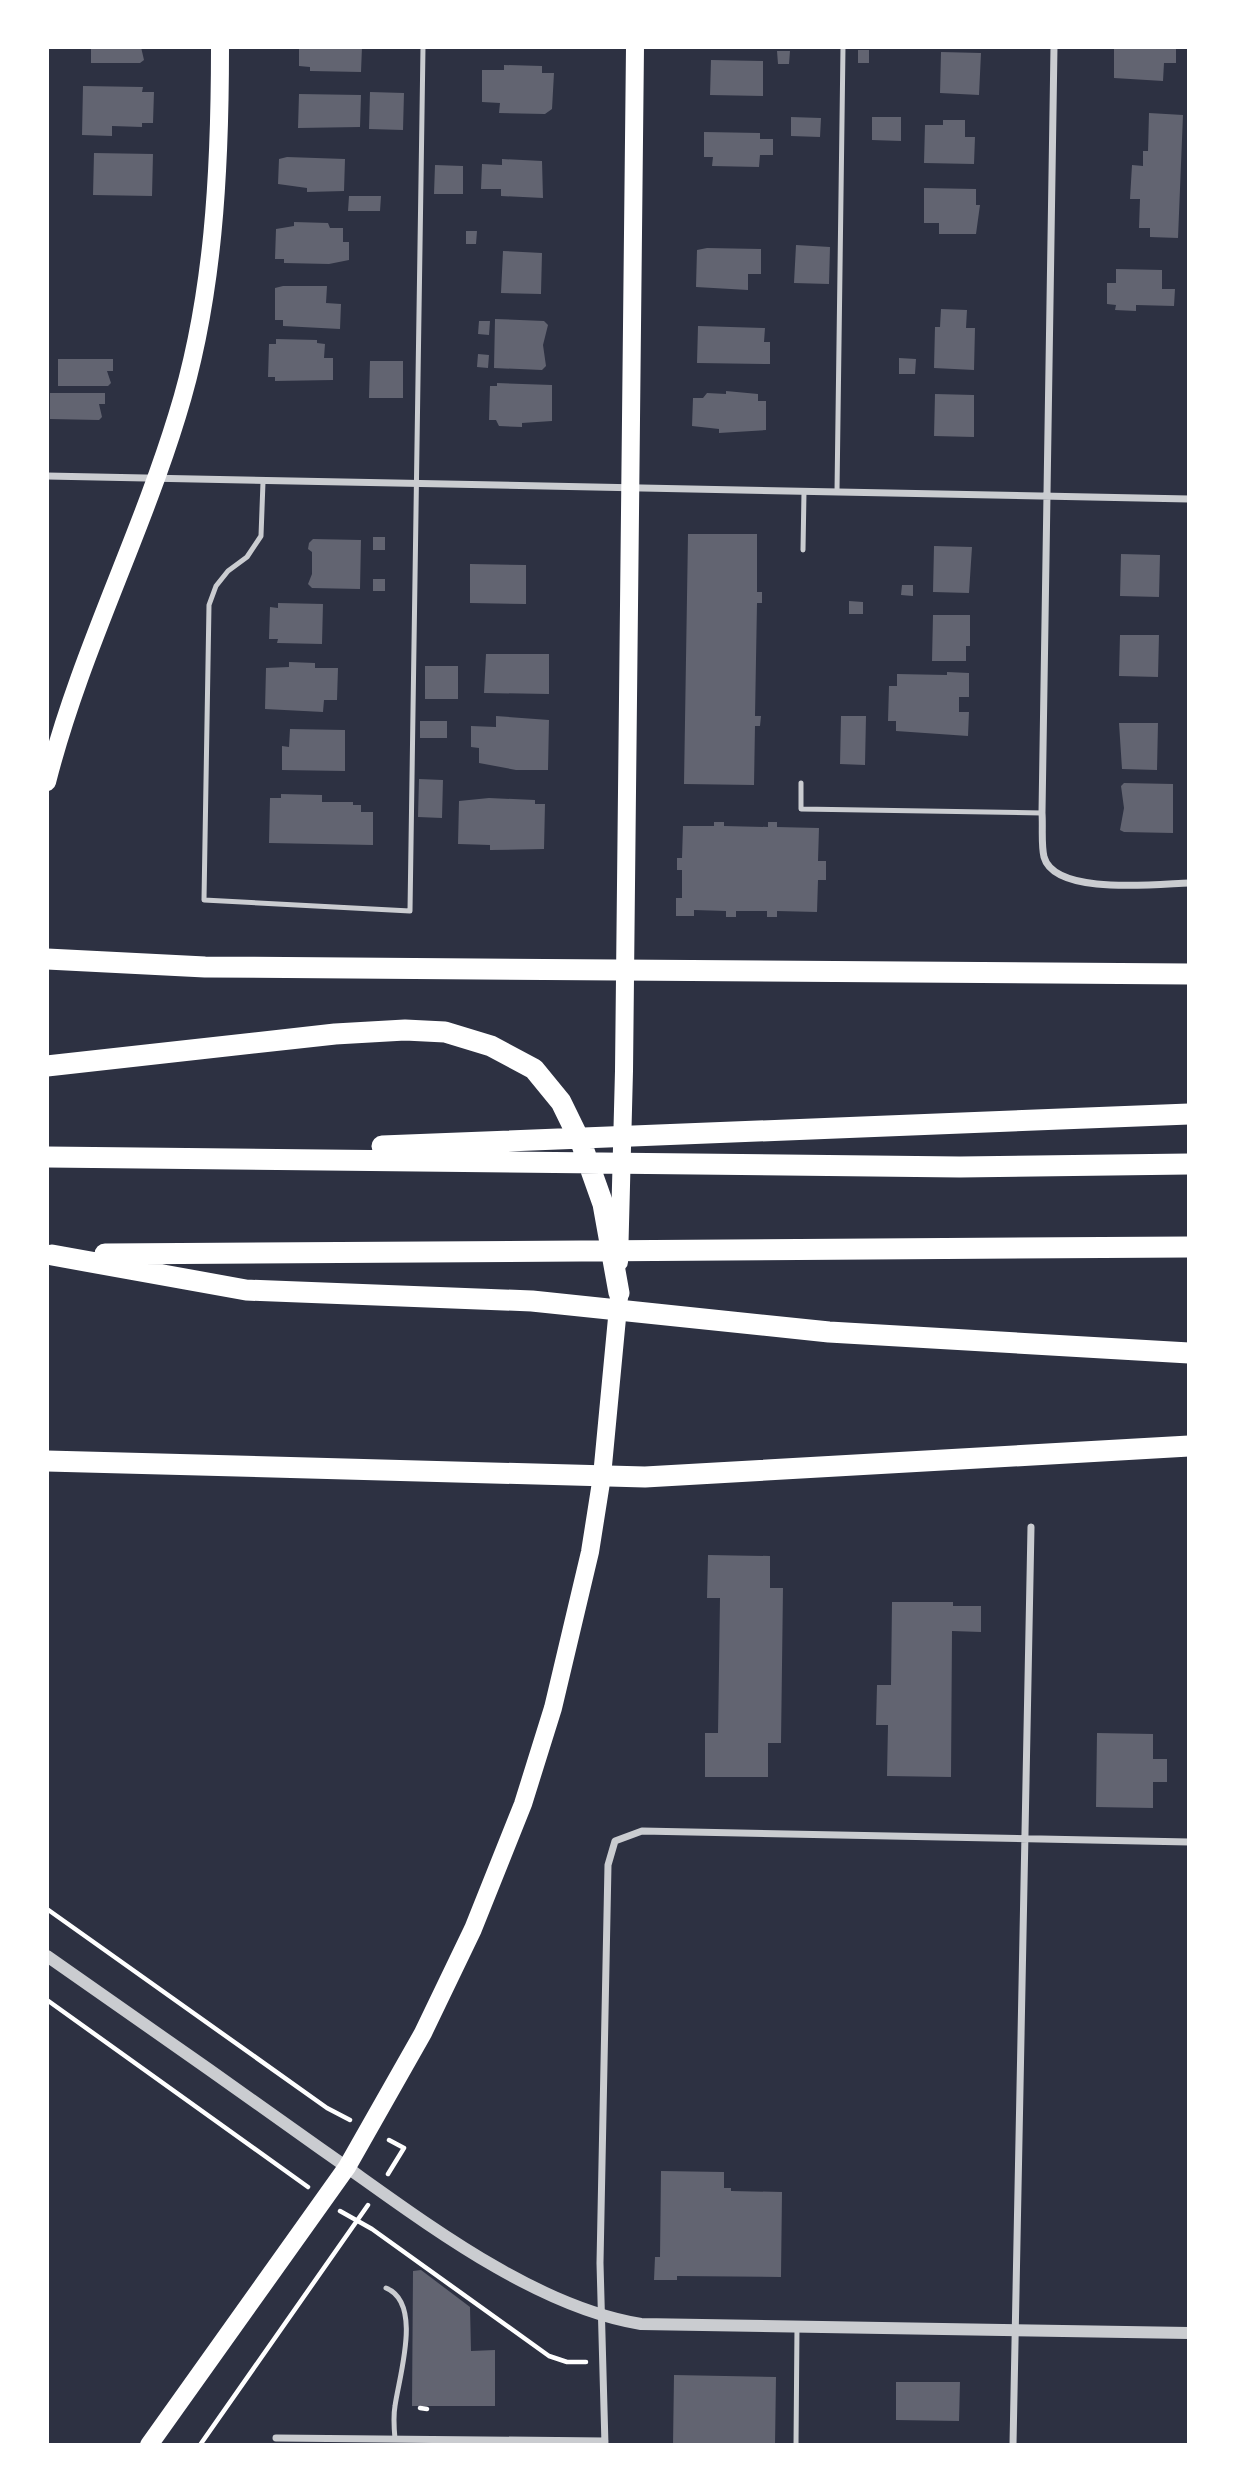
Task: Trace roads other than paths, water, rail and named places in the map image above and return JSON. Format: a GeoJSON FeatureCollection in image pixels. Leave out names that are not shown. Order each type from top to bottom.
{"type":"FeatureCollection","features":[{"type":"Feature","properties":{"kind":"highway"},"geometry":{"type":"LineString","coordinates":[[47,959],[205,967],[1189,974]]}},
{"type":"Feature","properties":{"kind":"highway"},"geometry":{"type":"LineString","coordinates":[[47,1066],[335,1034],[404,1030],[445,1032],[491,1046],[534,1069],[561,1102],[582,1145],[603,1204],[619,1293]]}},
{"type":"Feature","properties":{"kind":"highway"},"geometry":{"type":"LineString","coordinates":[[47,1157],[1189,1114]]}},
{"type":"Feature","properties":{"kind":"highway"},"geometry":{"type":"LineString","coordinates":[[132,1155],[960,1167],[1189,1164]]}},
{"type":"Feature","properties":{"kind":"highway"},"geometry":{"type":"LineString","coordinates":[[50,1255],[1189,1247]]}},
{"type":"Feature","properties":{"kind":"highway"},"geometry":{"type":"LineString","coordinates":[[50,1255],[246,1290],[532,1301],[829,1332],[1189,1353]]}},
{"type":"Feature","properties":{"kind":"highway"},"geometry":{"type":"LineString","coordinates":[[47,1461],[659,1476],[1189,1446]]}},
{"type":"Feature","properties":{"kind":"main road"},"geometry":{"type":"LineString","coordinates":[[47,782],[61,729],[157,478],[193,358],[212,236],[220,47]]}},
{"type":"Feature","properties":{"kind":"main road"},"geometry":{"type":"LineString","coordinates":[[149,2445],[347,2167],[423,2033],[473,1929],[523,1804],[554,1708],[590,1552],[602,1476],[619,1293],[624,1071],[635,47]]}},
{"type":"Feature","properties":{"kind":"street"},"geometry":{"type":"LineString","coordinates":[[1054,47],[1042,813],[1045,859],[1056,873],[1074,882],[1189,883]]}},
{"type":"Feature","properties":{"kind":"street"},"geometry":{"type":"LineString","coordinates":[[47,476],[1189,499]]}},
{"type":"Feature","properties":{"kind":"street"},"geometry":{"type":"LineString","coordinates":[[1013,2445],[1031,1527]]}},
{"type":"Feature","properties":{"kind":"street"},"geometry":{"type":"LineString","coordinates":[[276,2438],[395,2442],[606,2443],[602,2315],[608,1865],[615,1841],[642,1831],[1189,1842]]}},
{"type":"Feature","properties":{"kind":"street"},"geometry":{"type":"LineString","coordinates":[[47,1956],[415,2215],[500,2268],[558,2298],[602,2315],[641,2324],[1189,2333]]}},
{"type":"Feature","properties":{"kind":"lane"},"geometry":{"type":"LineString","coordinates":[[264,482],[261,536],[247,557],[228,571],[216,586],[209,605],[204,900],[410,911],[423,47]]}},
{"type":"Feature","properties":{"kind":"lane"},"geometry":{"type":"LineString","coordinates":[[837,492],[843,47]]}},
{"type":"Feature","properties":{"kind":"lane"},"geometry":{"type":"LineString","coordinates":[[803,550],[804,492]]}},
{"type":"Feature","properties":{"kind":"lane"},"geometry":{"type":"LineString","coordinates":[[802,783],[801,809],[1042,813]]}},
{"type":"Feature","properties":{"kind":"lane"},"geometry":{"type":"LineString","coordinates":[[386,2288],[394,2291],[404,2306],[405,2353],[394,2409],[395,2442]]}},
{"type":"Feature","properties":{"kind":"lane"},"geometry":{"type":"LineString","coordinates":[[796,2445],[797,2326]]}}]}
